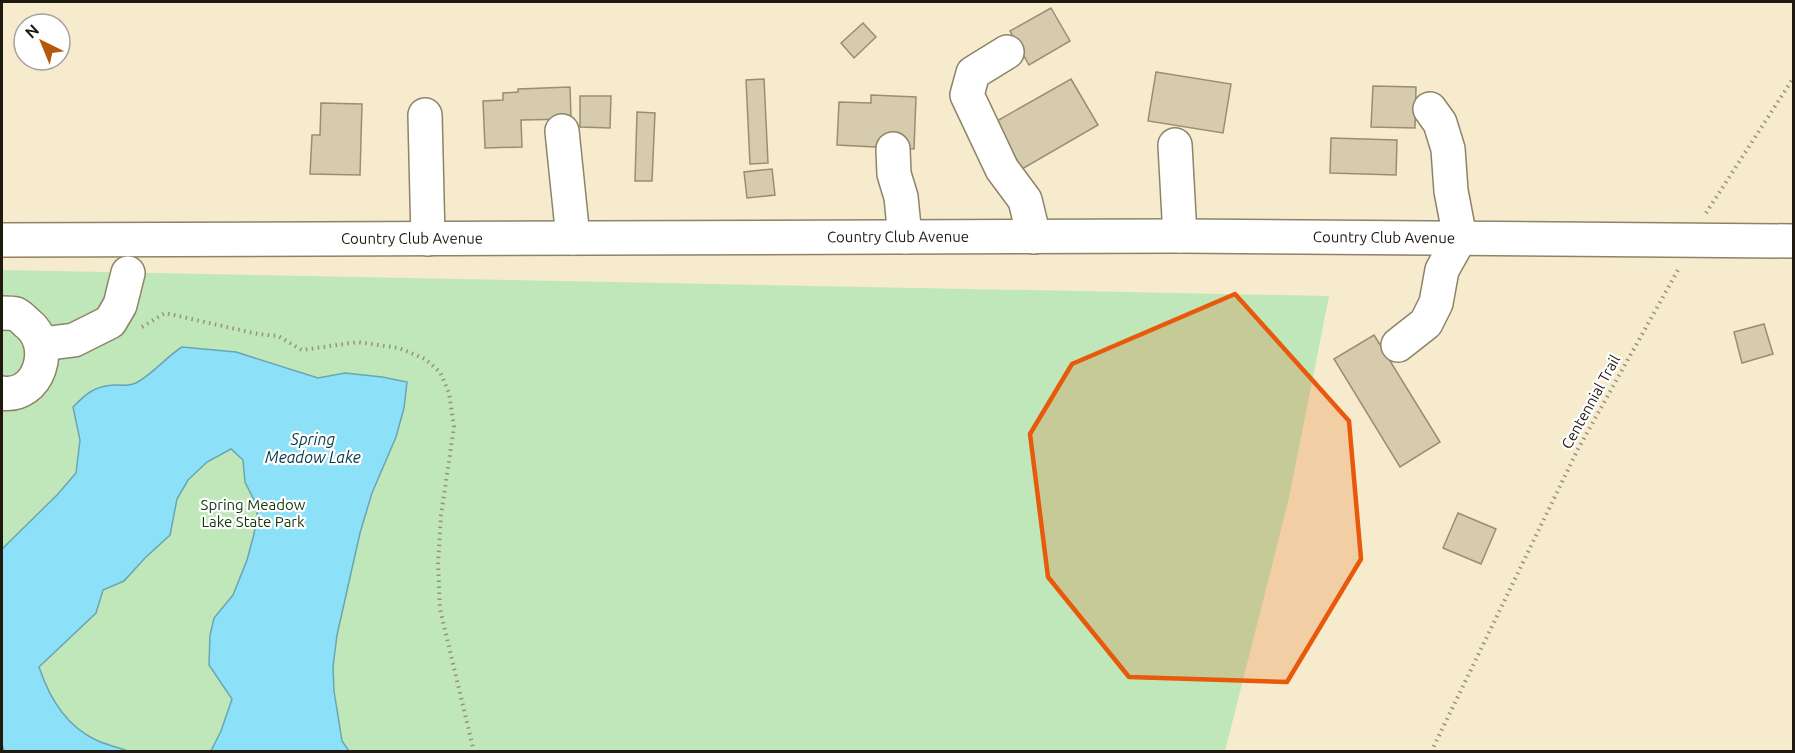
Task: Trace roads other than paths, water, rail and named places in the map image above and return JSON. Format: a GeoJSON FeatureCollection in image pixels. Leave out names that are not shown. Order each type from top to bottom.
{"type":"FeatureCollection","features":[{"type":"Feature","properties":{"kind":"street"},"geometry":{"type":"LineString","coordinates":[[1007,52],[974,73],[967,95],[1002,169],[1025,200],[1034,237]]}},
{"type":"Feature","properties":{"kind":"street"},"geometry":{"type":"LineString","coordinates":[[1398,345],[1426,323],[1436,303],[1442,270],[1460,238],[1451,191],[1448,149],[1440,123],[1430,109]]}},
{"type":"Feature","properties":{"kind":"street"},"geometry":{"type":"LineString","coordinates":[[425,115],[428,239]]}},
{"type":"Feature","properties":{"kind":"street"},"geometry":{"type":"LineString","coordinates":[[562,131],[573,238]]}},
{"type":"Feature","properties":{"kind":"street"},"geometry":{"type":"LineString","coordinates":[[1175,145],[1180,236]]}},
{"type":"Feature","properties":{"kind":"street"},"geometry":{"type":"LineString","coordinates":[[893,149],[894,174],[901,197],[905,237]]}},
{"type":"Feature","properties":{"kind":"street","name":"Country Club Avenue"},"geometry":{"type":"LineString","coordinates":[[2,240],[1180,236],[1794,241]]}},
{"type":"Feature","properties":{"kind":"street"},"geometry":{"type":"LineString","coordinates":[[42,344],[74,340],[110,322],[120,305],[128,273]]}},
{"type":"Feature","properties":{"kind":"street"},"geometry":{"type":"LineString","coordinates":[[2,313],[17,314],[33,327],[42,344],[41,363],[34,380],[22,390],[2,393]]}},
{"type":"Feature","properties":{"kind":"water","name":"Spring Meadow Lake"},"geometry":{"type":"Polygon","coordinates":[[[182,347],[236,352],[318,378],[345,373],[407,382],[404,408],[396,437],[372,493],[360,533],[337,635],[333,667],[334,691],[342,741],[349,751],[211,751],[232,699],[209,665],[210,635],[214,618],[233,595],[247,560],[258,508],[245,482],[243,460],[231,449],[207,462],[188,480],[177,499],[170,535],[124,581],[103,590],[96,613],[39,667],[48,689],[67,719],[96,740],[128,751],[4,751],[2,744],[2,549],[76,473],[80,440],[73,407],[96,389],[139,382],[182,347]]]}},
{"type":"Feature","properties":{"kind":"park label","name":"Spring Meadow Lake State Park"},"geometry":{"type":"Point","coordinates":[253,514]}}]}
